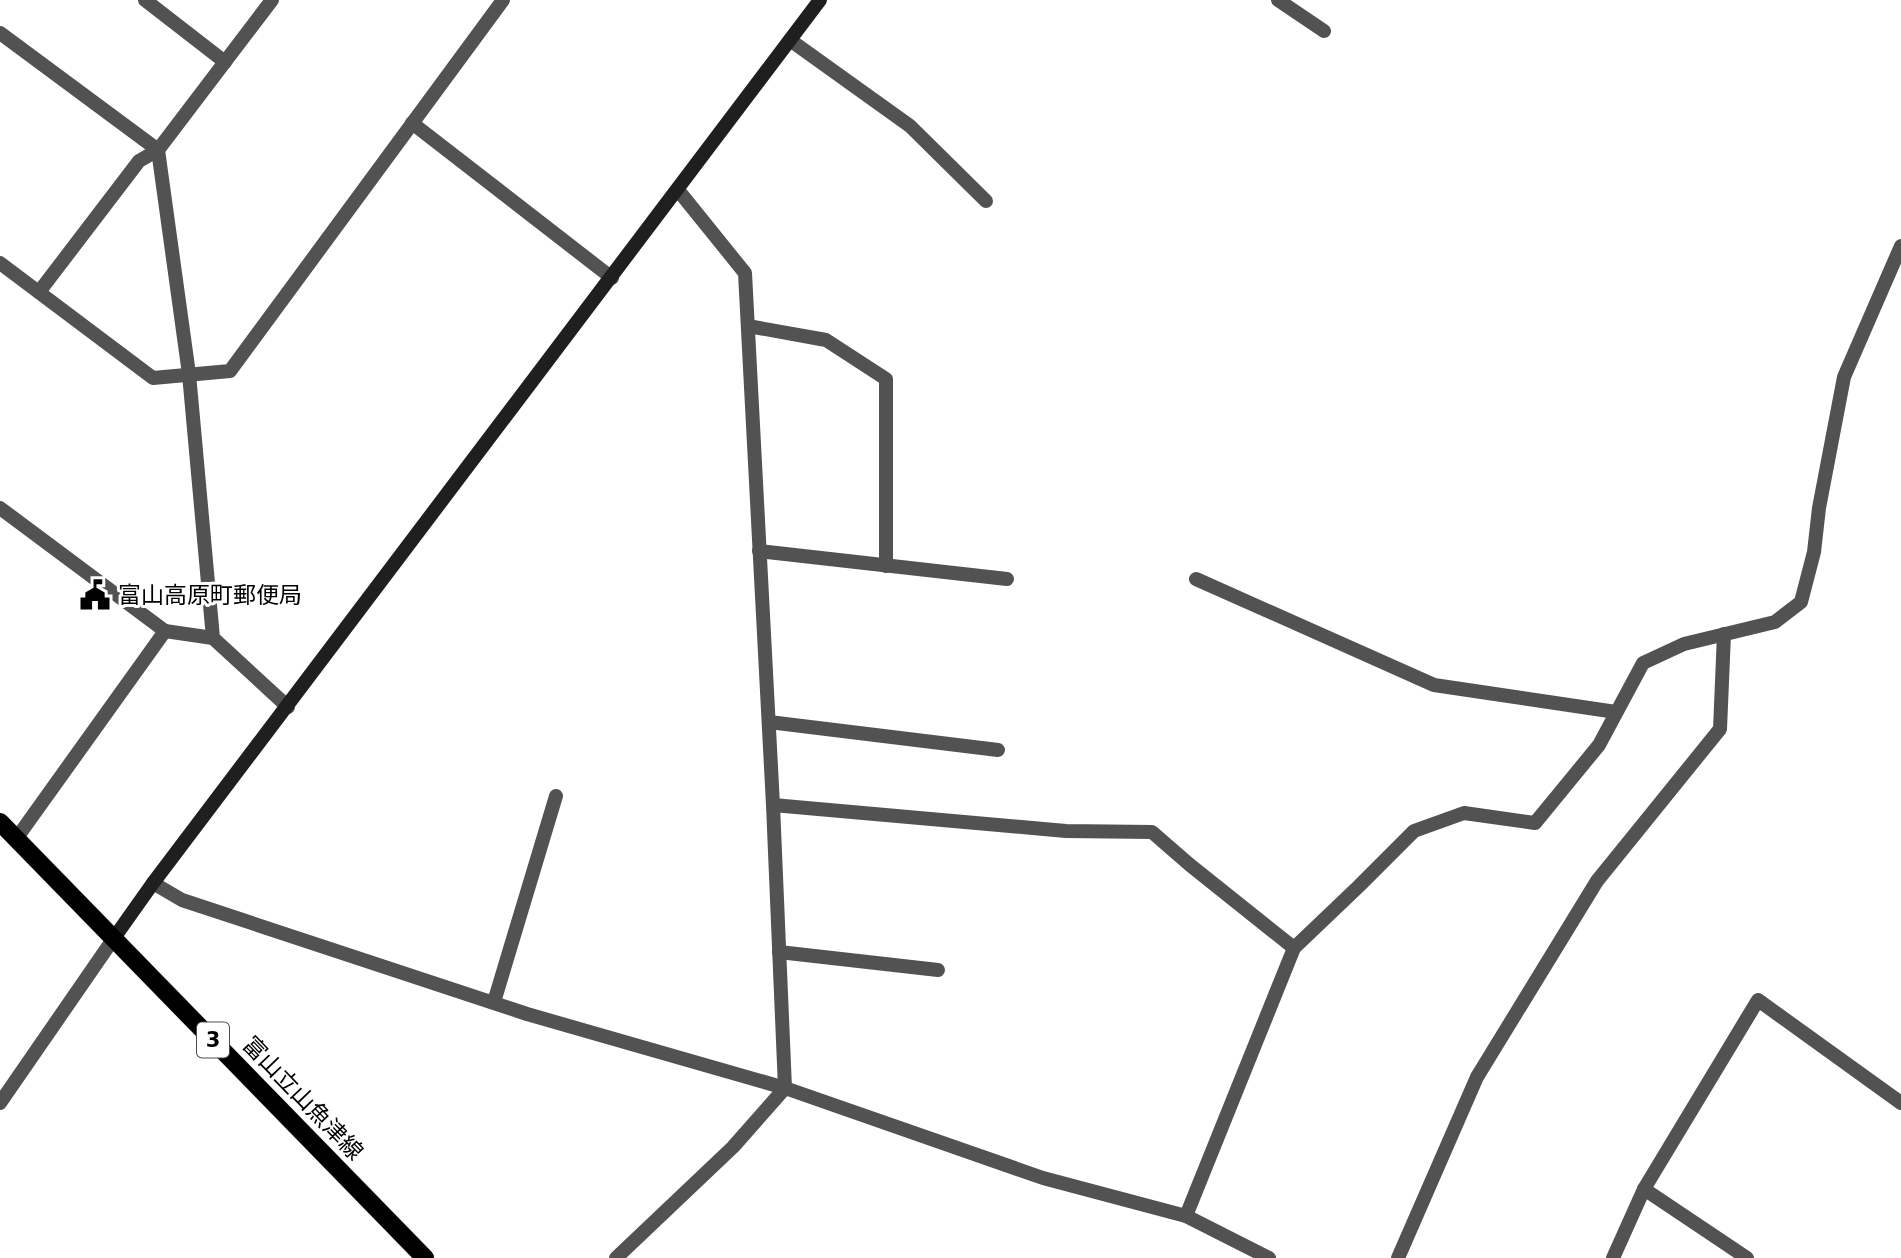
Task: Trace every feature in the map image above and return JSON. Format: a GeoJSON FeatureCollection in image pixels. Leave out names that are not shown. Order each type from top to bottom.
{"type":"FeatureCollection","features":[{"type":"Feature","properties":{"kind":"main road","name":"富山立山魚津線"},"geometry":{"type":"LineString","coordinates":[[0,822],[425,1258]]}},
{"type":"Feature","properties":{"kind":"street"},"geometry":{"type":"LineString","coordinates":[[145,0],[225,62]]}},
{"type":"Feature","properties":{"kind":"street"},"geometry":{"type":"LineString","coordinates":[[38,292],[139,161],[158,150],[272,0]]}},
{"type":"Feature","properties":{"kind":"street"},"geometry":{"type":"LineString","coordinates":[[0,263],[153,378],[229,371],[503,0]]}},
{"type":"Feature","properties":{"kind":"street"},"geometry":{"type":"LineString","coordinates":[[0,1102],[153,883],[820,0]]}},
{"type":"Feature","properties":{"kind":"street"},"geometry":{"type":"LineString","coordinates":[[1279,0],[1324,31]]}},
{"type":"Feature","properties":{"kind":"street"},"geometry":{"type":"LineString","coordinates":[[0,33],[158,150],[190,374],[213,638]]}},
{"type":"Feature","properties":{"kind":"street"},"geometry":{"type":"LineString","coordinates":[[790,40],[909,126],[986,201]]}},
{"type":"Feature","properties":{"kind":"street"},"geometry":{"type":"LineString","coordinates":[[412,123],[611,278]]}},
{"type":"Feature","properties":{"kind":"street"},"geometry":{"type":"LineString","coordinates":[[616,1258],[733,1147],[785,1088],[745,273],[678,190]]}},
{"type":"Feature","properties":{"kind":"street"},"geometry":{"type":"LineString","coordinates":[[1186,1216],[1294,948],[1414,831],[1464,813],[1535,823],[1599,745],[1643,663],[1684,644],[1775,622],[1801,602],[1814,552],[1819,508],[1844,377],[1901,246]]}},
{"type":"Feature","properties":{"kind":"street"},"geometry":{"type":"LineString","coordinates":[[748,326],[826,340],[886,379],[886,566]]}},
{"type":"Feature","properties":{"kind":"street"},"geometry":{"type":"LineString","coordinates":[[0,508],[165,631],[213,638],[288,707]]}},
{"type":"Feature","properties":{"kind":"street"},"geometry":{"type":"LineString","coordinates":[[760,551],[1007,579]]}},
{"type":"Feature","properties":{"kind":"street"},"geometry":{"type":"LineString","coordinates":[[1196,579],[1434,685],[1616,712]]}},
{"type":"Feature","properties":{"kind":"street"},"geometry":{"type":"LineString","coordinates":[[16,839],[165,631]]}},
{"type":"Feature","properties":{"kind":"street"},"geometry":{"type":"LineString","coordinates":[[1398,1258],[1477,1077],[1491,1054],[1597,881],[1720,729],[1724,634]]}},
{"type":"Feature","properties":{"kind":"street"},"geometry":{"type":"LineString","coordinates":[[769,722],[998,750]]}},
{"type":"Feature","properties":{"kind":"street"},"geometry":{"type":"LineString","coordinates":[[494,1002],[556,796]]}},
{"type":"Feature","properties":{"kind":"street"},"geometry":{"type":"LineString","coordinates":[[773,804],[1066,831],[1152,832],[1294,948]]}},
{"type":"Feature","properties":{"kind":"street"},"geometry":{"type":"LineString","coordinates":[[153,883],[182,900],[527,1014],[785,1088],[1043,1178],[1186,1216],[1269,1258]]}},
{"type":"Feature","properties":{"kind":"street"},"geometry":{"type":"LineString","coordinates":[[779,952],[938,970]]}},
{"type":"Feature","properties":{"kind":"street"},"geometry":{"type":"LineString","coordinates":[[1613,1258],[1644,1189],[1758,1000],[1901,1103]]}},
{"type":"Feature","properties":{"kind":"street"},"geometry":{"type":"LineString","coordinates":[[1644,1189],[1746,1258]]}},
{"type":"Feature","properties":{"kind":"place","name":"富山高原町郵便局"},"geometry":{"type":"Point","coordinates":[95,595]}}]}
